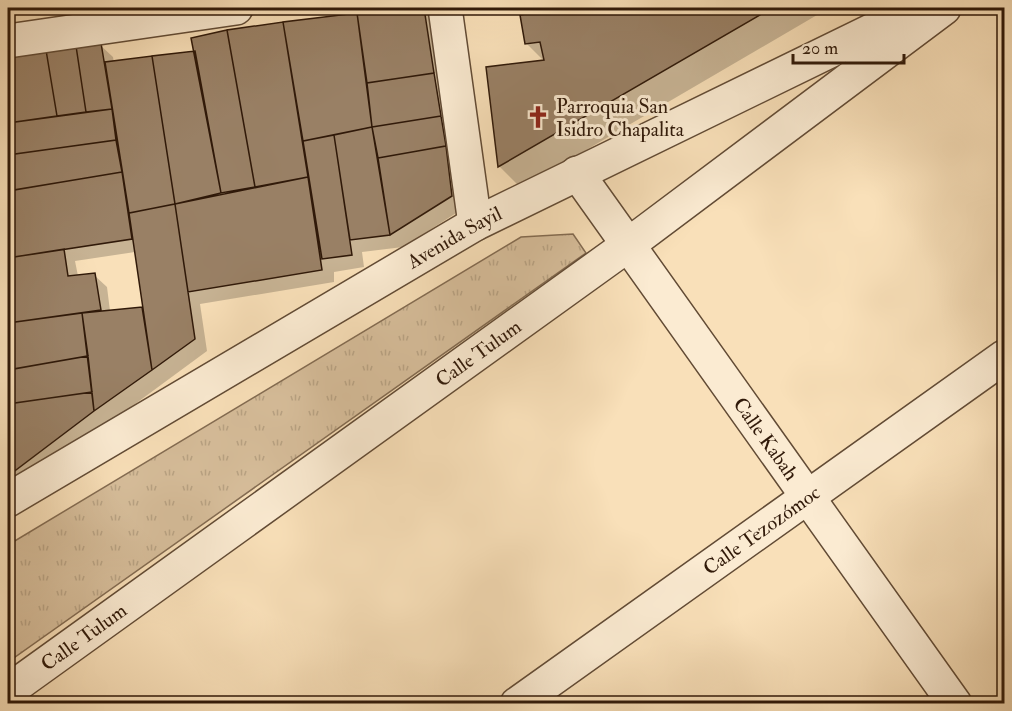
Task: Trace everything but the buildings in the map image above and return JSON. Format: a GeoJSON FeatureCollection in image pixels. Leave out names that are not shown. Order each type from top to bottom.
{"type":"FeatureCollection","features":[{"type":"Feature","properties":{"kind":"street"},"geometry":{"type":"LineString","coordinates":[[8,40],[236,8]]}},
{"type":"Feature","properties":{"kind":"street"},"geometry":{"type":"LineString","coordinates":[[445,8],[475,224]]}},
{"type":"Feature","properties":{"kind":"street","name":"Avenida Sayil"},"geometry":{"type":"LineString","coordinates":[[8,500],[475,224],[577,172],[918,8]]}},
{"type":"Feature","properties":{"kind":"street","name":"Calle Tulum"},"geometry":{"type":"LineString","coordinates":[[8,691],[628,245],[944,8]]}},
{"type":"Feature","properties":{"kind":"street","name":"Calle Kabah"},"geometry":{"type":"LineString","coordinates":[[577,172],[954,704]]}},
{"type":"Feature","properties":{"kind":"street","name":"Calle Tezozómoc"},"geometry":{"type":"LineString","coordinates":[[517,704],[1005,357]]}},
{"type":"Feature","properties":{"kind":"green space"},"geometry":{"type":"Polygon","coordinates":[[[573,234],[586,253],[8,662],[8,545],[521,237],[573,234]]]}},
{"type":"Feature","properties":{"kind":"place","name":"Parroquia San Isidro Chapalita"},"geometry":{"type":"Point","coordinates":[538,117]}}]}
